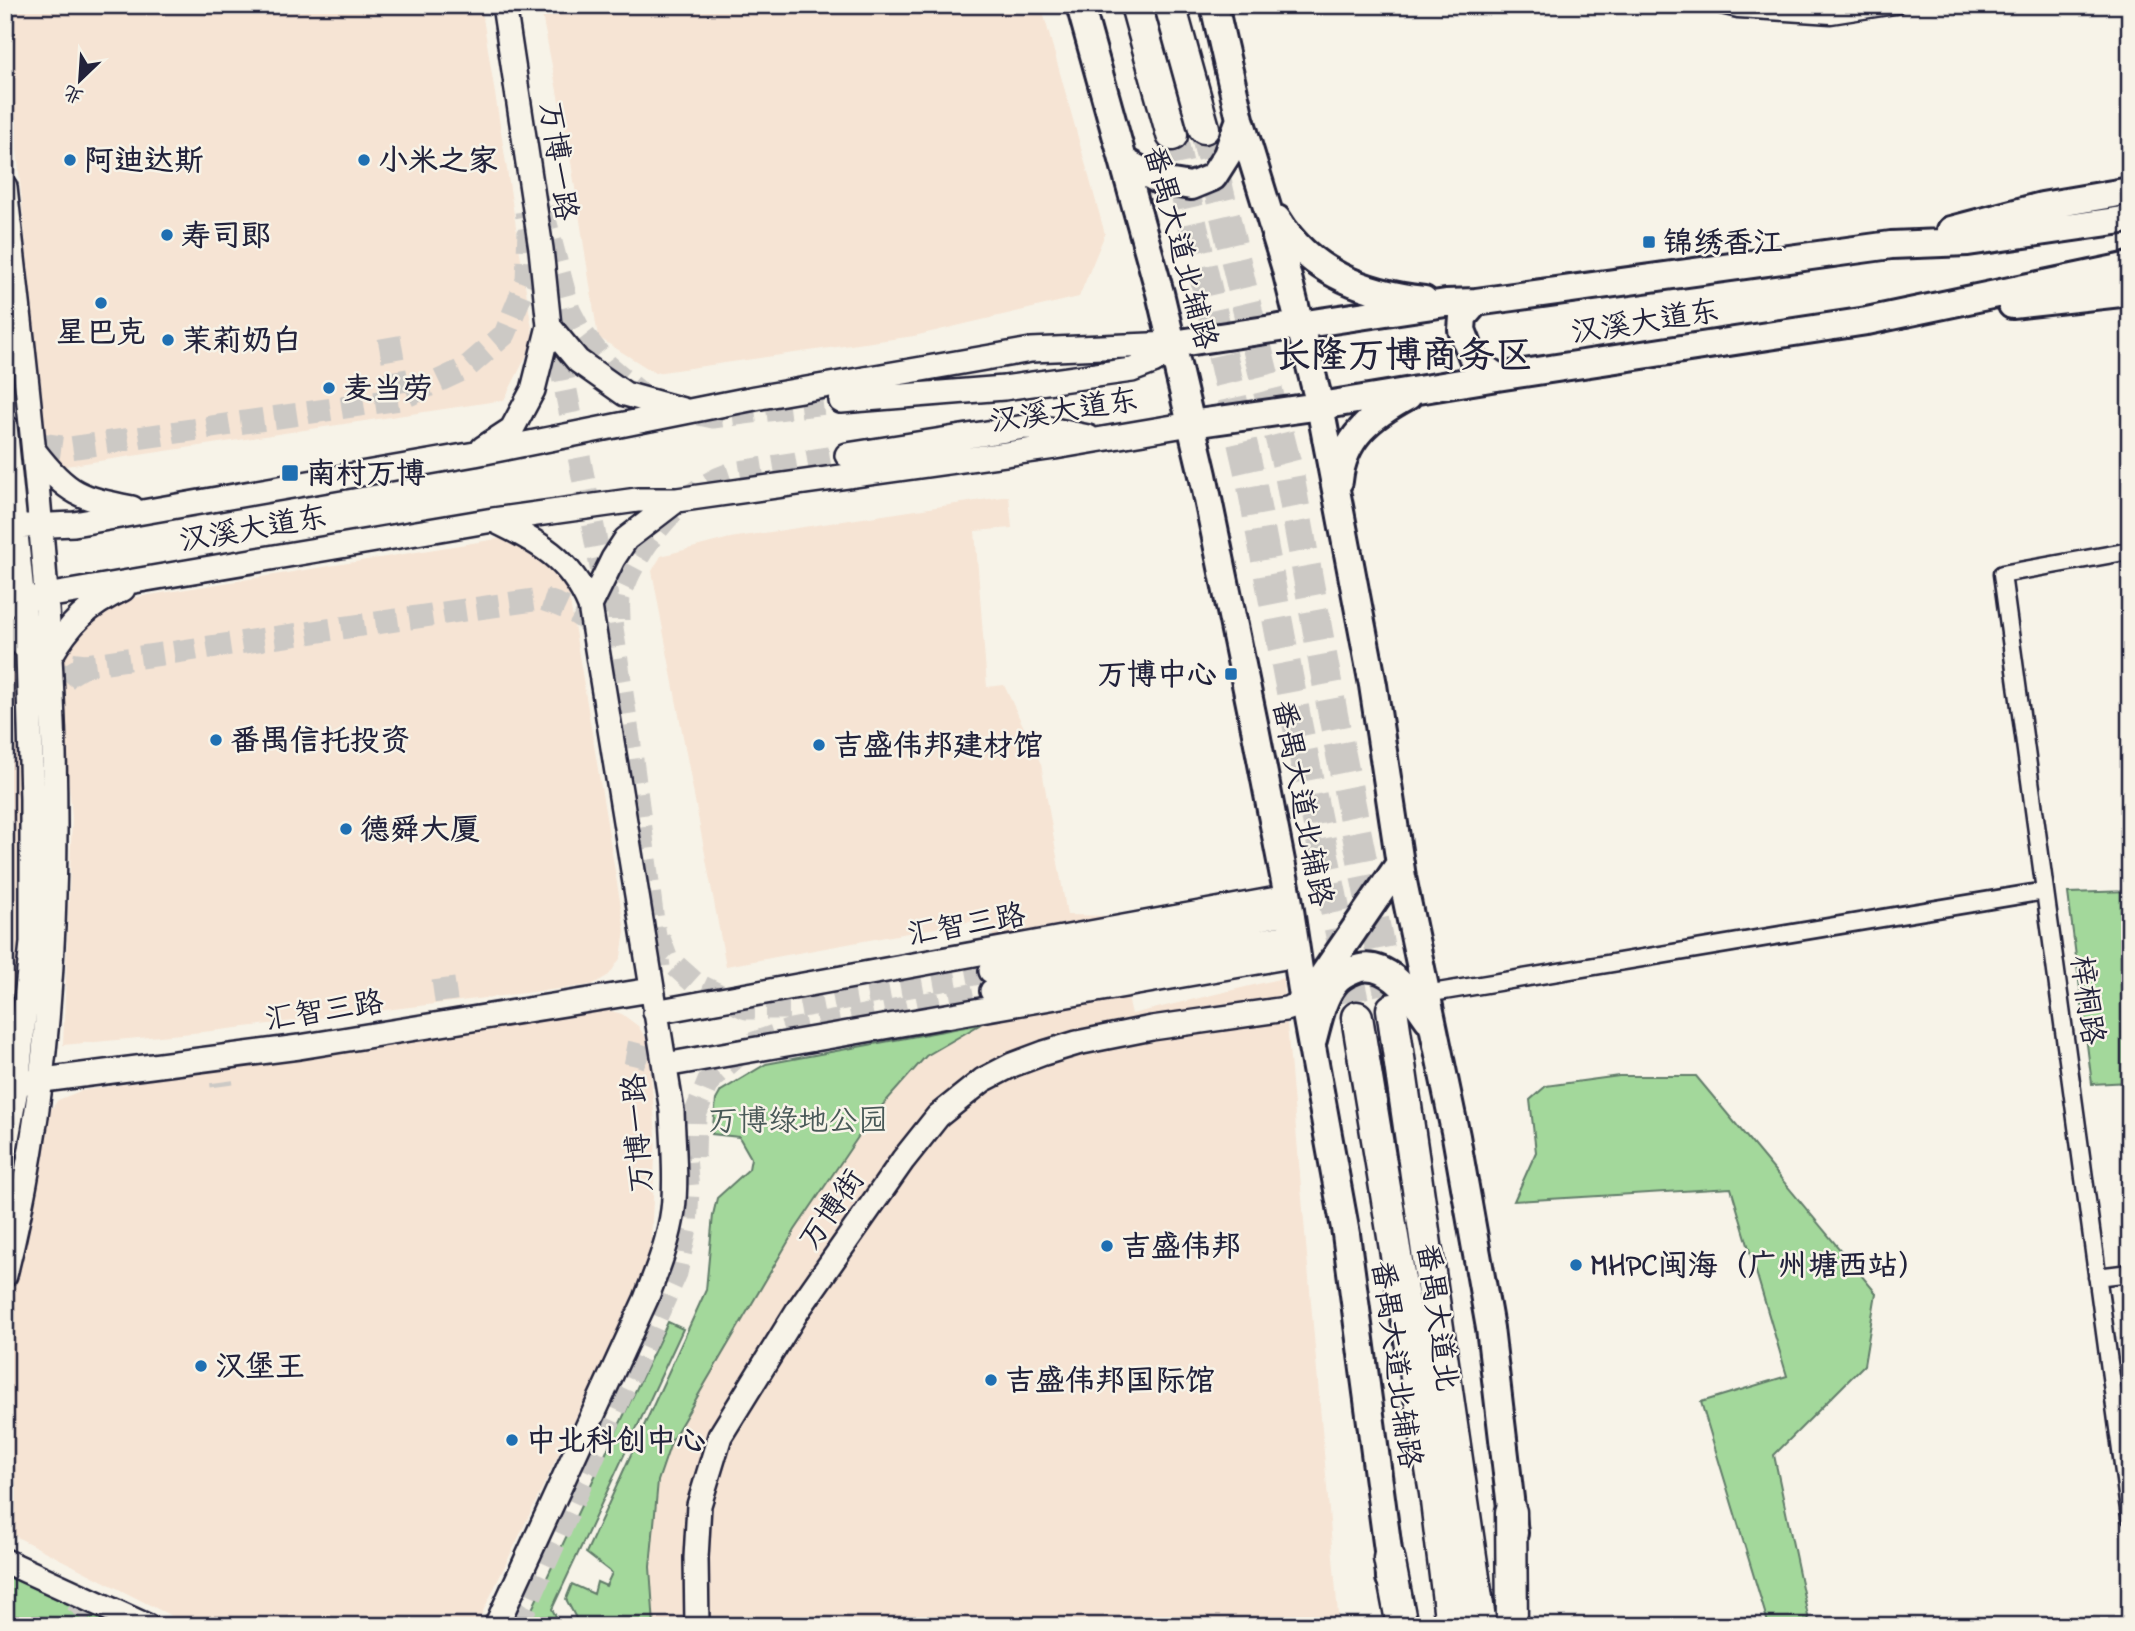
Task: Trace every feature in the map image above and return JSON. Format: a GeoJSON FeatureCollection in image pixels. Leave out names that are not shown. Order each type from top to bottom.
{"type":"FeatureCollection","features":[{"type":"Feature","properties":{"kind":"highway"},"geometry":{"type":"LineString","coordinates":[[1136,5],[1172,135]]}},
{"type":"Feature","properties":{"kind":"highway"},"geometry":{"type":"LineString","coordinates":[[1170,5],[1204,128]]}},
{"type":"Feature","properties":{"kind":"highway","name":"番禺大道北"},"geometry":{"type":"LineString","coordinates":[[1392,1009],[1481,1626]]}},
{"type":"Feature","properties":{"kind":"highway","name":"番禺大道北"},"geometry":{"type":"LineString","coordinates":[[1357,1017],[1435,1493],[1451,1626]]}},
{"type":"Feature","properties":{"kind":"highway"},"geometry":{"type":"LineString","coordinates":[[1511,1512],[1512,1626]]}},
{"type":"Feature","properties":{"kind":"highway"},"geometry":{"type":"LineString","coordinates":[[1389,1558],[1402,1626]]}},
{"type":"Feature","properties":{"kind":"main road","name":"番禺大道北辅路"},"geometry":{"type":"LineString","coordinates":[[1080,5],[1124,161],[1191,424],[1292,925],[1346,1234],[1389,1558],[1391,1626]]}},
{"type":"Feature","properties":{"kind":"main road"},"geometry":{"type":"LineString","coordinates":[[1214,5],[1240,119],[1301,326],[1320,406],[1373,685],[1400,863],[1456,1136],[1490,1328],[1525,1626]]}},
{"type":"Feature","properties":{"kind":"main road"},"geometry":{"type":"LineString","coordinates":[[1124,161],[1160,181],[1191,186],[1213,177],[1227,155],[1240,119]]}},
{"type":"Feature","properties":{"kind":"main road"},"geometry":{"type":"LineString","coordinates":[[1891,245],[2042,206],[2130,191]]}},
{"type":"Feature","properties":{"kind":"main road"},"geometry":{"type":"LineString","coordinates":[[1264,198],[1298,247],[1328,272],[1402,298],[1446,303]]}},
{"type":"Feature","properties":{"kind":"main road","name":"汉溪大道东"},"geometry":{"type":"LineString","coordinates":[[1172,344],[1446,303],[1476,302],[1891,245],[1968,242],[2130,219]]}},
{"type":"Feature","properties":{"kind":"main road","name":"汉溪大道东"},"geometry":{"type":"LineString","coordinates":[[1191,424],[1867,321],[2130,266]]}},
{"type":"Feature","properties":{"kind":"main road"},"geometry":{"type":"LineString","coordinates":[[1867,321],[2130,292]]}},
{"type":"Feature","properties":{"kind":"main road"},"geometry":{"type":"LineString","coordinates":[[1476,302],[1463,317],[1462,330],[1474,361],[1497,377]]}},
{"type":"Feature","properties":{"kind":"main road"},"geometry":{"type":"LineString","coordinates":[[1338,500],[1340,470],[1346,450],[1357,433],[1377,416],[1419,389]]}},
{"type":"Feature","properties":{"kind":"main road"},"geometry":{"type":"LineString","coordinates":[[1304,1003],[1400,863]]}},
{"type":"Feature","properties":{"kind":"main road"},"geometry":{"type":"LineString","coordinates":[[1311,1044],[1327,995],[1335,982],[1356,969],[1378,969],[1389,974],[1415,999],[1433,1026]]}},
{"type":"Feature","properties":{"kind":"street","name":"万博一路"},"geometry":{"type":"LineString","coordinates":[[504,5],[541,249],[549,326]]}},
{"type":"Feature","properties":{"kind":"street"},"geometry":{"type":"LineString","coordinates":[[1721,5],[1738,9],[1831,15],[1895,5]]}},
{"type":"Feature","properties":{"kind":"street"},"geometry":{"type":"LineString","coordinates":[[5,187],[42,525],[55,796],[52,942],[41,1081],[14,1239],[5,1275]]}},
{"type":"Feature","properties":{"kind":"street"},"geometry":{"type":"LineString","coordinates":[[549,326],[578,361],[625,394],[690,411]]}},
{"type":"Feature","properties":{"kind":"street"},"geometry":{"type":"LineString","coordinates":[[475,454],[512,429],[533,390],[549,326]]}},
{"type":"Feature","properties":{"kind":"street"},"geometry":{"type":"LineString","coordinates":[[841,401],[978,391],[1132,370],[1166,354],[1172,344]]}},
{"type":"Feature","properties":{"kind":"street","name":"汉溪大道东"},"geometry":{"type":"LineString","coordinates":[[10,527],[74,524],[149,511],[475,454],[690,411],[1031,350],[1172,344]]}},
{"type":"Feature","properties":{"kind":"street","name":"汉溪大道东"},"geometry":{"type":"LineString","coordinates":[[14,602],[493,520],[637,500],[677,500],[1191,424]]}},
{"type":"Feature","properties":{"kind":"street"},"geometry":{"type":"LineString","coordinates":[[5,426],[14,602],[28,651],[32,799],[32,943],[11,1085],[5,1149]]}},
{"type":"Feature","properties":{"kind":"street"},"geometry":{"type":"LineString","coordinates":[[847,455],[1025,427],[1098,439]]}},
{"type":"Feature","properties":{"kind":"street"},"geometry":{"type":"LineString","coordinates":[[35,452],[63,485],[81,496],[149,511]]}},
{"type":"Feature","properties":{"kind":"street"},"geometry":{"type":"LineString","coordinates":[[590,606],[612,559],[626,539],[677,500]]}},
{"type":"Feature","properties":{"kind":"street"},"geometry":{"type":"LineString","coordinates":[[493,520],[535,541],[565,566],[580,583],[590,606]]}},
{"type":"Feature","properties":{"kind":"street","name":"梓桐路"},"geometry":{"type":"LineString","coordinates":[[2130,551],[2002,574],[2130,1517]]}},
{"type":"Feature","properties":{"kind":"street"},"geometry":{"type":"LineString","coordinates":[[50,657],[66,630],[87,610],[107,596],[141,581]]}},
{"type":"Feature","properties":{"kind":"street","name":"万博一路"},"geometry":{"type":"LineString","coordinates":[[496,1626],[623,1353],[664,1250],[673,1210],[675,1180],[672,1111],[590,606]]}},
{"type":"Feature","properties":{"kind":"street"},"geometry":{"type":"LineString","coordinates":[[5,626],[28,651]]}},
{"type":"Feature","properties":{"kind":"street"},"geometry":{"type":"LineString","coordinates":[[1426,994],[2045,891]]}},
{"type":"Feature","properties":{"kind":"street"},"geometry":{"type":"LineString","coordinates":[[992,981],[1292,925]]}},
{"type":"Feature","properties":{"kind":"street"},"geometry":{"type":"LineString","coordinates":[[665,1065],[1292,925]]}},
{"type":"Feature","properties":{"kind":"street","name":"汇智三路"},"geometry":{"type":"LineString","coordinates":[[11,1085],[653,1001],[1292,925]]}},
{"type":"Feature","properties":{"kind":"street","name":"万博街"},"geometry":{"type":"LineString","coordinates":[[697,1626],[696,1558],[699,1506],[720,1436],[798,1310],[903,1160],[938,1116],[983,1080],[1044,1053],[1141,1030],[1286,1009],[1304,1003]]}},
{"type":"Feature","properties":{"kind":"street"},"geometry":{"type":"LineString","coordinates":[[2097,1277],[2130,1273]]}},
{"type":"Feature","properties":{"kind":"street"},"geometry":{"type":"LineString","coordinates":[[5,1560],[147,1626]]}},
{"type":"Feature","properties":{"kind":"shaded area"},"geometry":{"type":"Polygon","coordinates":[[[5,5],[481,5],[534,341],[504,400],[59,467],[46,450],[5,28],[5,5]]]}},
{"type":"Feature","properties":{"kind":"shaded area"},"geometry":{"type":"Polygon","coordinates":[[[540,5],[1041,5],[1105,234],[1079,297],[914,336],[655,373],[598,337],[571,162],[540,5]]]}},
{"type":"Feature","properties":{"kind":"shaded area","name":"万博中心"},"geometry":{"type":"Polygon","coordinates":[[[1009,496],[1012,528],[975,531],[987,687],[1004,685],[1041,764],[1067,915],[1108,916],[1132,1014],[1283,978],[1339,1626],[654,1626],[650,1567],[658,1481],[672,1440],[795,1230],[871,1118],[926,1056],[981,1024],[1069,983],[1007,951],[979,920],[726,966],[652,571],[661,556],[730,538],[1009,496]]]}},
{"type":"Feature","properties":{"kind":"shaded area"},"geometry":{"type":"Polygon","coordinates":[[[503,538],[545,554],[568,589],[625,931],[621,957],[609,975],[592,985],[203,1032],[63,1045],[72,818],[59,670],[62,653],[73,635],[108,605],[131,598],[503,538]]]}},
{"type":"Feature","properties":{"kind":"shaded area"},"geometry":{"type":"Polygon","coordinates":[[[5,655],[12,662],[21,724],[29,896],[5,1083],[5,655]]]}},
{"type":"Feature","properties":{"kind":"shaded area"},"geometry":{"type":"Polygon","coordinates":[[[604,1009],[622,1014],[638,1026],[648,1041],[656,1135],[650,1264],[476,1626],[191,1626],[5,1531],[5,1329],[42,1132],[47,1114],[58,1100],[80,1091],[604,1009]]]}},
{"type":"Feature","properties":{"kind":"green space"},"geometry":{"type":"Polygon","coordinates":[[[2130,891],[2130,1082],[2092,1084],[2068,893],[2130,891]]]}},
{"type":"Feature","properties":{"kind":"green space","name":"万博绿地公园"},"geometry":{"type":"Polygon","coordinates":[[[981,1024],[926,1056],[871,1118],[795,1230],[672,1440],[658,1481],[650,1567],[654,1626],[580,1626],[566,1599],[572,1584],[594,1594],[597,1582],[606,1586],[612,1573],[586,1553],[706,1290],[717,1198],[749,1169],[751,1158],[739,1137],[712,1134],[716,1100],[721,1091],[766,1064],[981,1024]]]}},
{"type":"Feature","properties":{"kind":"green space"},"geometry":{"type":"Polygon","coordinates":[[[1619,1076],[1696,1076],[1876,1293],[1864,1365],[1774,1455],[1809,1621],[1817,1626],[1769,1626],[1701,1402],[1787,1376],[1731,1188],[1514,1201],[1536,1152],[1530,1100],[1546,1086],[1619,1076]]]}},
{"type":"Feature","properties":{"kind":"green space"},"geometry":{"type":"Polygon","coordinates":[[[668,1322],[683,1329],[552,1609],[561,1626],[524,1626],[668,1322]]]}},
{"type":"Feature","properties":{"kind":"green space"},"geometry":{"type":"Polygon","coordinates":[[[5,1565],[129,1626],[5,1626],[5,1565]]]}},
{"type":"Feature","properties":{"kind":"tunnel"},"geometry":{"type":"LineString","coordinates":[[1204,128],[1289,474],[1333,715],[1392,1009]]}},
{"type":"Feature","properties":{"kind":"tunnel"},"geometry":{"type":"LineString","coordinates":[[1172,135],[1251,481],[1357,1017]]}},
{"type":"Feature","properties":{"kind":"tunnel"},"geometry":{"type":"LineString","coordinates":[[542,208],[569,310],[579,329],[607,365],[641,394]]}},
{"type":"Feature","properties":{"kind":"tunnel"},"geometry":{"type":"LineString","coordinates":[[5,439],[70,448],[400,399],[466,368],[505,334],[527,280],[529,230],[526,211]]}},
{"type":"Feature","properties":{"kind":"tunnel"},"geometry":{"type":"LineString","coordinates":[[554,324],[608,602],[659,967]]}},
{"type":"Feature","properties":{"kind":"tunnel"},"geometry":{"type":"LineString","coordinates":[[389,337],[400,399]]}},
{"type":"Feature","properties":{"kind":"tunnel"},"geometry":{"type":"LineString","coordinates":[[699,414],[713,417],[841,401]]}},
{"type":"Feature","properties":{"kind":"tunnel"},"geometry":{"type":"LineString","coordinates":[[619,620],[620,593],[645,545],[670,515],[699,489],[733,473],[847,455]]}},
{"type":"Feature","properties":{"kind":"tunnel"},"geometry":{"type":"LineString","coordinates":[[5,656],[86,665],[541,599],[574,613],[589,623],[601,636]]}},
{"type":"Feature","properties":{"kind":"tunnel"},"geometry":{"type":"LineString","coordinates":[[49,708],[48,699],[69,675],[86,665]]}},
{"type":"Feature","properties":{"kind":"tunnel"},"geometry":{"type":"LineString","coordinates":[[659,938],[666,957],[696,984],[746,1008],[791,1008],[991,971]]}},
{"type":"Feature","properties":{"kind":"tunnel"},"geometry":{"type":"LineString","coordinates":[[443,979],[448,1015]]}},
{"type":"Feature","properties":{"kind":"tunnel"},"geometry":{"type":"LineString","coordinates":[[694,1157],[695,1115],[709,1081],[749,1045],[791,1030],[992,991]]}},
{"type":"Feature","properties":{"kind":"tunnel"},"geometry":{"type":"LineString","coordinates":[[217,1048],[222,1086]]}},
{"type":"Feature","properties":{"kind":"tunnel"},"geometry":{"type":"LineString","coordinates":[[626,1052],[653,1060],[671,1081]]}},
{"type":"Feature","properties":{"kind":"tunnel"},"geometry":{"type":"LineString","coordinates":[[517,1626],[676,1273],[686,1228],[688,1190],[683,1136]]}},
{"type":"Feature","properties":{"kind":"tunnel"},"geometry":{"type":"LineString","coordinates":[[74,1600],[110,1626]]}},
{"type":"Feature","properties":{"kind":"place","name":"阿迪达斯"},"geometry":{"type":"Point","coordinates":[70,160]}},
{"type":"Feature","properties":{"kind":"place","name":"小米之家"},"geometry":{"type":"Point","coordinates":[364,160]}},
{"type":"Feature","properties":{"kind":"place","name":"寿司郎"},"geometry":{"type":"Point","coordinates":[167,235]}},
{"type":"Feature","properties":{"kind":"place","name":"锦绣香江"},"geometry":{"type":"Point","coordinates":[1649,242]}},
{"type":"Feature","properties":{"kind":"place","name":"星巴克"},"geometry":{"type":"Point","coordinates":[101,303]}},
{"type":"Feature","properties":{"kind":"place","name":"茉莉奶白"},"geometry":{"type":"Point","coordinates":[168,340]}},
{"type":"Feature","properties":{"kind":"place","name":"麦当劳"},"geometry":{"type":"Point","coordinates":[329,388]}},
{"type":"Feature","properties":{"kind":"place","name":"南村万博"},"geometry":{"type":"Point","coordinates":[290,473]}},
{"type":"Feature","properties":{"kind":"place","name":"万博中心"},"geometry":{"type":"Point","coordinates":[1231,674]}},
{"type":"Feature","properties":{"kind":"place","name":"番禺信托投资"},"geometry":{"type":"Point","coordinates":[216,740]}},
{"type":"Feature","properties":{"kind":"place","name":"吉盛伟邦建材馆"},"geometry":{"type":"Point","coordinates":[819,745]}},
{"type":"Feature","properties":{"kind":"place","name":"德舜大厦"},"geometry":{"type":"Point","coordinates":[346,829]}},
{"type":"Feature","properties":{"kind":"place","name":"吉盛伟邦"},"geometry":{"type":"Point","coordinates":[1107,1246]}},
{"type":"Feature","properties":{"kind":"place","name":"MHPC闽海（广州塘西站）"},"geometry":{"type":"Point","coordinates":[1576,1265]}},
{"type":"Feature","properties":{"kind":"place","name":"汉堡王"},"geometry":{"type":"Point","coordinates":[201,1366]}},
{"type":"Feature","properties":{"kind":"place","name":"吉盛伟邦国际馆"},"geometry":{"type":"Point","coordinates":[991,1380]}},
{"type":"Feature","properties":{"kind":"place","name":"中北科创中心"},"geometry":{"type":"Point","coordinates":[512,1440]}},
{"type":"Feature","properties":{"kind":"district","name":"长隆万博商务区"},"geometry":{"type":"Point","coordinates":[1403,354]}}]}
